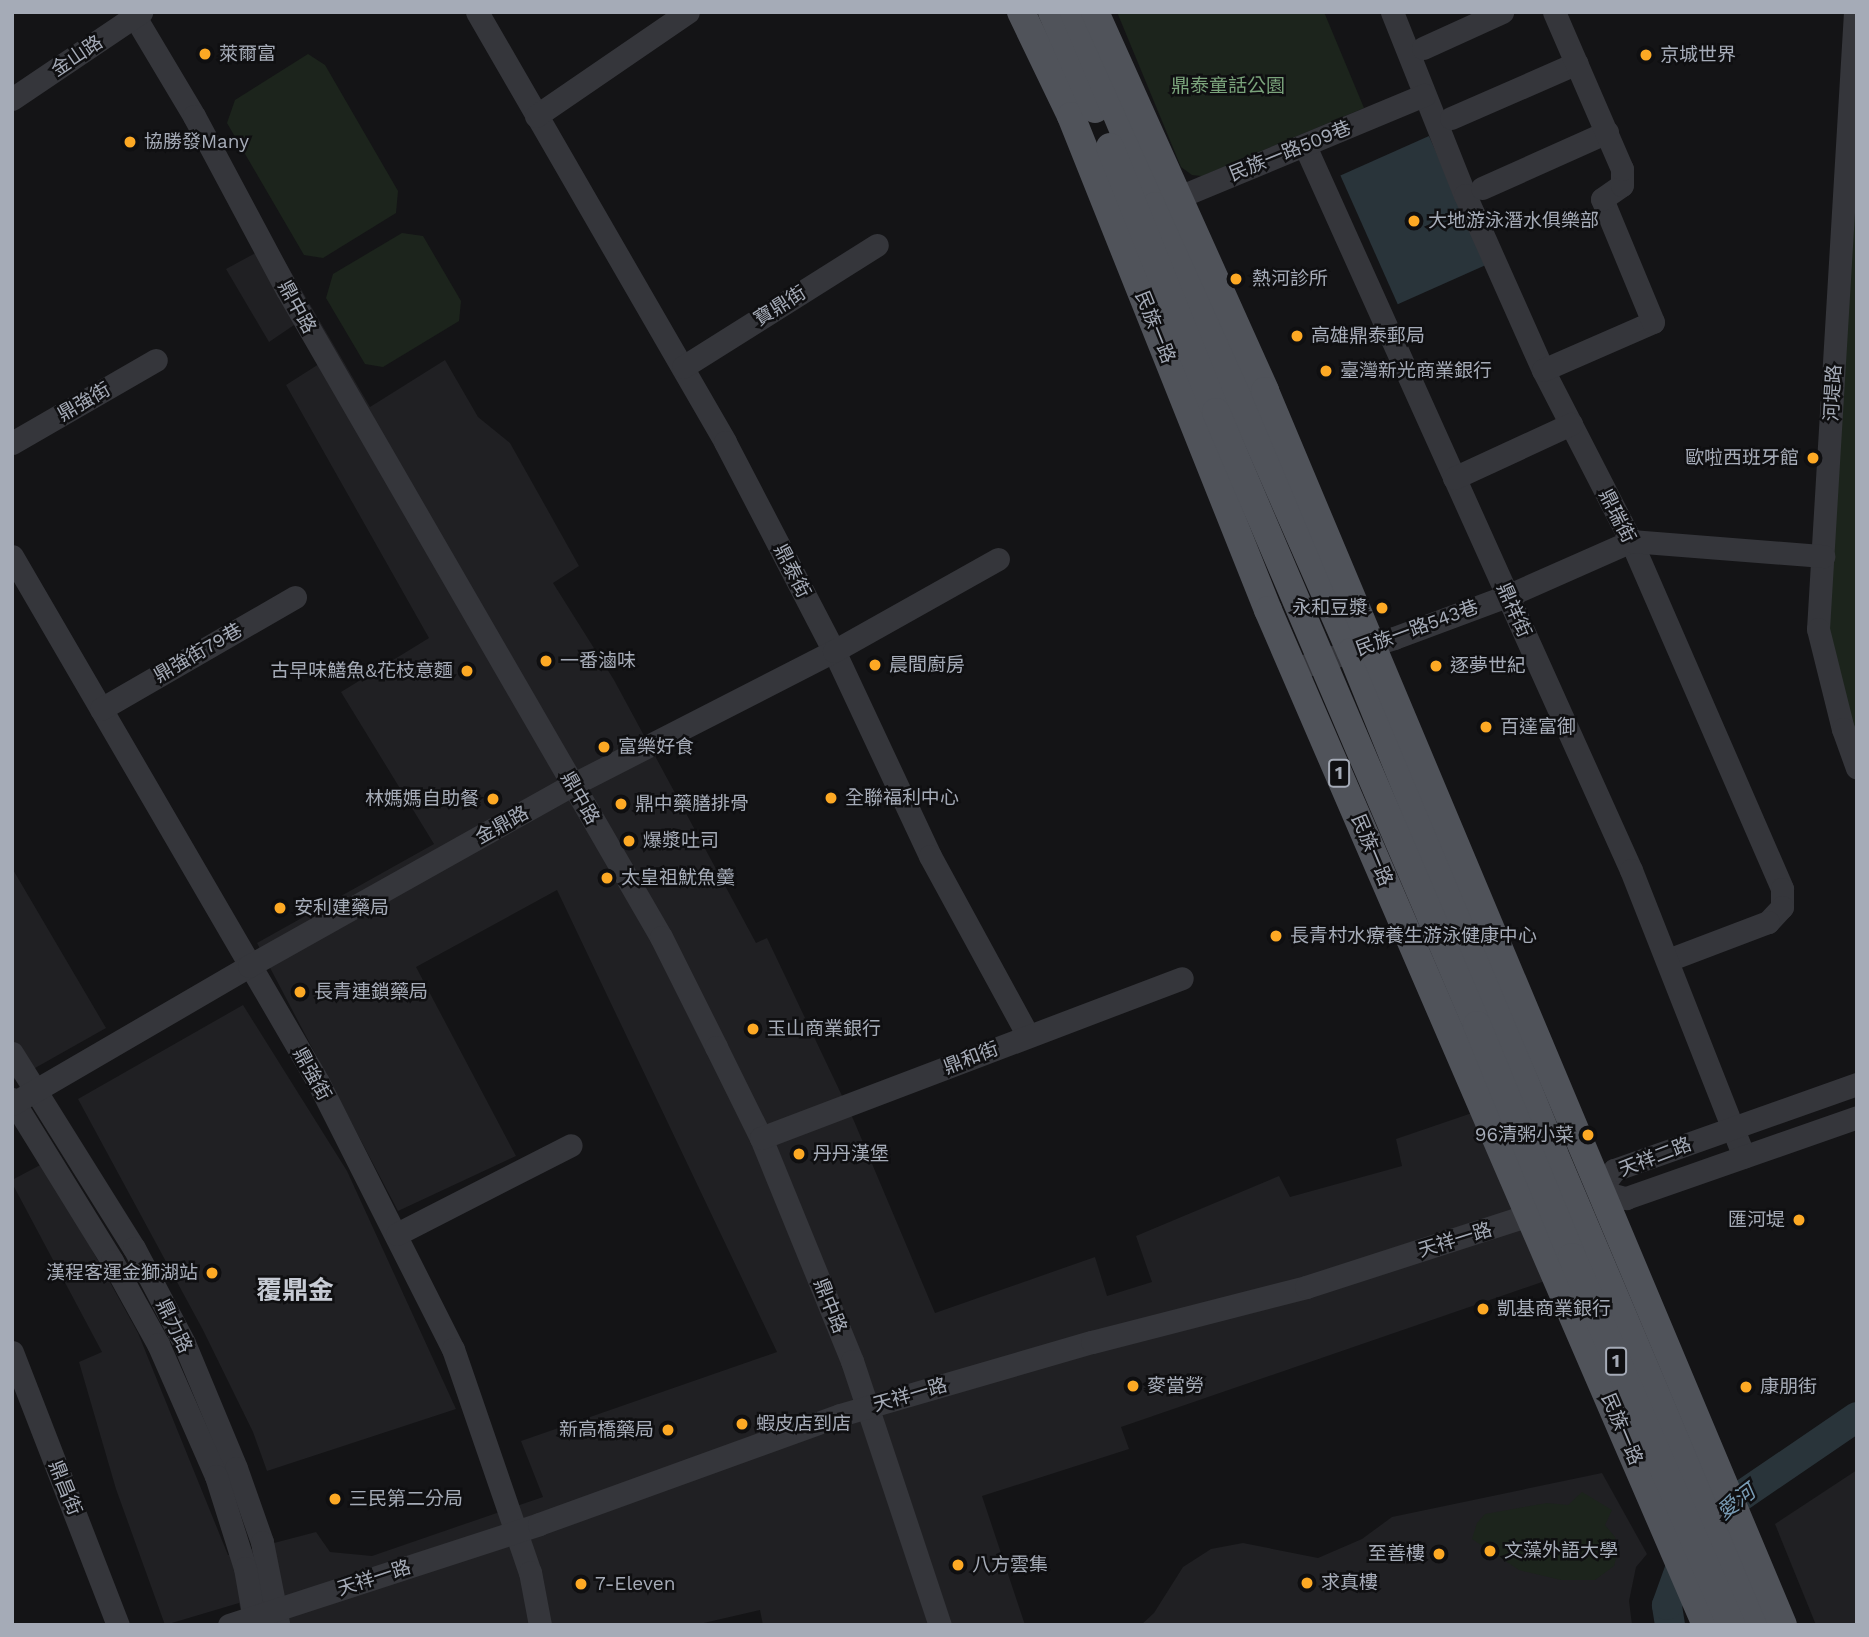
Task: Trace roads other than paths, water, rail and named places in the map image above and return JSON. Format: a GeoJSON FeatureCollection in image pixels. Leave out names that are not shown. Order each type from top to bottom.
{"type":"FeatureCollection","features":[{"type":"Feature","properties":{"kind":"main road","name":"民族一路"},"geometry":{"type":"LineString","coordinates":[[1052,12],[1093,105],[1216,412],[1478,1025],[1695,1491]]}},
{"type":"Feature","properties":{"kind":"main road","name":"民族一路"},"geometry":{"type":"LineString","coordinates":[[1074,12],[1166,202],[1361,649],[1563,1204]]}},
{"type":"Feature","properties":{"kind":"main road","name":"民族一路"},"geometry":{"type":"LineString","coordinates":[[1095,12],[1166,202]]}},
{"type":"Feature","properties":{"kind":"main road","name":"民族一路"},"geometry":{"type":"LineString","coordinates":[[1027,14],[1071,116],[1294,670],[1563,1204],[1695,1491]]}},
{"type":"Feature","properties":{"kind":"main road","name":"1"},"geometry":{"type":"LineString","coordinates":[[1695,1491],[1715,1557],[1731,1625]]}},
{"type":"Feature","properties":{"kind":"main road","name":"1"},"geometry":{"type":"LineString","coordinates":[[1695,1491],[1715,1557],[1754,1625]]}},
{"type":"Feature","properties":{"kind":"main road","name":"1"},"geometry":{"type":"LineString","coordinates":[[1706,1625],[1715,1557]]}},
{"type":"Feature","properties":{"kind":"main road","name":"1"},"geometry":{"type":"LineString","coordinates":[[1715,1557],[1783,1625]]}},
{"type":"Feature","properties":{"kind":"street","name":"鼎泰街"},"geometry":{"type":"LineString","coordinates":[[477,12],[683,367],[834,651],[930,856],[1028,1037]]}},
{"type":"Feature","properties":{"kind":"street"},"geometry":{"type":"LineString","coordinates":[[536,116],[688,12]]}},
{"type":"Feature","properties":{"kind":"street","name":"鼎瑞街"},"geometry":{"type":"LineString","coordinates":[[1392,12],[1424,95],[1543,370],[1631,541],[1782,889],[1782,906],[1768,922],[1668,960]]}},
{"type":"Feature","properties":{"kind":"street"},"geometry":{"type":"LineString","coordinates":[[1423,48],[1502,12]]}},
{"type":"Feature","properties":{"kind":"street"},"geometry":{"type":"LineString","coordinates":[[1543,370],[1653,322],[1601,199],[1622,185],[1622,169],[1554,12]]}},
{"type":"Feature","properties":{"kind":"street","name":"河堤路"},"geometry":{"type":"LineString","coordinates":[[1855,12],[1818,629],[1843,729],[1857,768]]}},
{"type":"Feature","properties":{"kind":"street","name":"金山路"},"geometry":{"type":"LineString","coordinates":[[12,99],[136,14]]}},
{"type":"Feature","properties":{"kind":"street","name":"鼎中路"},"geometry":{"type":"LineString","coordinates":[[136,14],[287,290],[661,937],[761,1138],[869,1406],[940,1625]]}},
{"type":"Feature","properties":{"kind":"street"},"geometry":{"type":"LineString","coordinates":[[1451,118],[1577,63]]}},
{"type":"Feature","properties":{"kind":"street","name":"民族一路509巷"},"geometry":{"type":"LineString","coordinates":[[1166,202],[1424,95]]}},
{"type":"Feature","properties":{"kind":"street"},"geometry":{"type":"LineString","coordinates":[[1482,188],[1606,132]]}},
{"type":"Feature","properties":{"kind":"street","name":"鼎祥街"},"geometry":{"type":"LineString","coordinates":[[1305,146],[1668,960],[1744,1157]]}},
{"type":"Feature","properties":{"kind":"street","name":"寶鼎街"},"geometry":{"type":"LineString","coordinates":[[683,367],[877,245]]}},
{"type":"Feature","properties":{"kind":"street","name":"鼎強街"},"geometry":{"type":"LineString","coordinates":[[12,443],[156,360]]}},
{"type":"Feature","properties":{"kind":"street"},"geometry":{"type":"LineString","coordinates":[[1454,478],[1571,424]]}},
{"type":"Feature","properties":{"kind":"street","name":"民族一路543巷"},"geometry":{"type":"LineString","coordinates":[[1294,670],[1361,649],[1507,596],[1631,541],[1823,556]]}},
{"type":"Feature","properties":{"kind":"street","name":"鼎強街"},"geometry":{"type":"LineString","coordinates":[[12,556],[318,1082],[397,1234],[453,1349],[535,1589],[540,1625]]}},
{"type":"Feature","properties":{"kind":"street","name":"金鼎路"},"geometry":{"type":"LineString","coordinates":[[13,1102],[572,785],[834,651],[998,559]]}},
{"type":"Feature","properties":{"kind":"street","name":"鼎強街79巷"},"geometry":{"type":"LineString","coordinates":[[101,709],[295,597]]}},
{"type":"Feature","properties":{"kind":"street","name":"鼎和街"},"geometry":{"type":"LineString","coordinates":[[761,1138],[1182,978]]}},
{"type":"Feature","properties":{"kind":"street","name":"鼎力路"},"geometry":{"type":"LineString","coordinates":[[12,1053],[134,1248],[184,1343],[262,1542],[277,1617]]}},
{"type":"Feature","properties":{"kind":"street","name":"天祥二路"},"geometry":{"type":"LineString","coordinates":[[1563,1204],[1614,1170],[1857,1084]]}},
{"type":"Feature","properties":{"kind":"street","name":"鼎力路"},"geometry":{"type":"LineString","coordinates":[[13,1102],[112,1261],[158,1344],[216,1476],[245,1567],[255,1620]]}},
{"type":"Feature","properties":{"kind":"street","name":"天祥二路"},"geometry":{"type":"LineString","coordinates":[[1563,1204],[1626,1198],[1857,1117]]}},
{"type":"Feature","properties":{"kind":"street"},"geometry":{"type":"LineString","coordinates":[[397,1234],[571,1145]]}},
{"type":"Feature","properties":{"kind":"street","name":"天祥一路"},"geometry":{"type":"LineString","coordinates":[[229,1625],[277,1617],[869,1406],[1134,1331],[1306,1287],[1563,1204]]}},
{"type":"Feature","properties":{"kind":"street","name":"鼎昌街"},"geometry":{"type":"LineString","coordinates":[[12,1352],[118,1625]]}},
{"type":"Feature","properties":{"kind":"waterway","name":"愛河"},"geometry":{"type":"LineString","coordinates":[[1670,1625],[1667,1605],[1689,1544],[1722,1509],[1857,1417]]}},
{"type":"Feature","properties":{"kind":"place","name":"萊爾富"},"geometry":{"type":"Point","coordinates":[205,54]}},
{"type":"Feature","properties":{"kind":"place","name":"京城世界"},"geometry":{"type":"Point","coordinates":[1646,55]}},
{"type":"Feature","properties":{"kind":"place","name":"協勝發Many"},"geometry":{"type":"Point","coordinates":[130,142]}},
{"type":"Feature","properties":{"kind":"place","name":"大地游泳潛水俱樂部"},"geometry":{"type":"Point","coordinates":[1414,221]}},
{"type":"Feature","properties":{"kind":"place","name":"熱河診所"},"geometry":{"type":"Point","coordinates":[1236,279]}},
{"type":"Feature","properties":{"kind":"place","name":"高雄鼎泰郵局"},"geometry":{"type":"Point","coordinates":[1297,336]}},
{"type":"Feature","properties":{"kind":"place","name":"臺灣新光商業銀行"},"geometry":{"type":"Point","coordinates":[1326,371]}},
{"type":"Feature","properties":{"kind":"place","name":"歐啦西班牙館"},"geometry":{"type":"Point","coordinates":[1813,458]}},
{"type":"Feature","properties":{"kind":"place","name":"永和豆漿"},"geometry":{"type":"Point","coordinates":[1382,608]}},
{"type":"Feature","properties":{"kind":"place","name":"一番滷味"},"geometry":{"type":"Point","coordinates":[546,661]}},
{"type":"Feature","properties":{"kind":"place","name":"晨間廚房"},"geometry":{"type":"Point","coordinates":[875,665]}},
{"type":"Feature","properties":{"kind":"place","name":"逐夢世紀"},"geometry":{"type":"Point","coordinates":[1436,666]}},
{"type":"Feature","properties":{"kind":"place","name":"古早味鱔魚&花枝意麵"},"geometry":{"type":"Point","coordinates":[467,671]}},
{"type":"Feature","properties":{"kind":"place","name":"百達富御"},"geometry":{"type":"Point","coordinates":[1486,727]}},
{"type":"Feature","properties":{"kind":"place","name":"富樂好食"},"geometry":{"type":"Point","coordinates":[604,747]}},
{"type":"Feature","properties":{"kind":"place","name":"全聯福利中心"},"geometry":{"type":"Point","coordinates":[831,798]}},
{"type":"Feature","properties":{"kind":"place","name":"林媽媽自助餐"},"geometry":{"type":"Point","coordinates":[493,799]}},
{"type":"Feature","properties":{"kind":"place","name":"鼎中藥膳排骨"},"geometry":{"type":"Point","coordinates":[621,804]}},
{"type":"Feature","properties":{"kind":"place","name":"爆漿吐司"},"geometry":{"type":"Point","coordinates":[629,841]}},
{"type":"Feature","properties":{"kind":"place","name":"太皇祖魷魚羹"},"geometry":{"type":"Point","coordinates":[607,878]}},
{"type":"Feature","properties":{"kind":"place","name":"安利建藥局"},"geometry":{"type":"Point","coordinates":[280,908]}},
{"type":"Feature","properties":{"kind":"place","name":"長青村水療養生游泳健康中心"},"geometry":{"type":"Point","coordinates":[1276,936]}},
{"type":"Feature","properties":{"kind":"place","name":"長青連鎖藥局"},"geometry":{"type":"Point","coordinates":[300,992]}},
{"type":"Feature","properties":{"kind":"place","name":"玉山商業銀行"},"geometry":{"type":"Point","coordinates":[753,1029]}},
{"type":"Feature","properties":{"kind":"place","name":"96清粥小菜"},"geometry":{"type":"Point","coordinates":[1588,1135]}},
{"type":"Feature","properties":{"kind":"place","name":"丹丹漢堡"},"geometry":{"type":"Point","coordinates":[799,1154]}},
{"type":"Feature","properties":{"kind":"place","name":"匯河堤"},"geometry":{"type":"Point","coordinates":[1799,1220]}},
{"type":"Feature","properties":{"kind":"place","name":"漢程客運金獅湖站"},"geometry":{"type":"Point","coordinates":[212,1273]}},
{"type":"Feature","properties":{"kind":"place","name":"凱基商業銀行"},"geometry":{"type":"Point","coordinates":[1483,1309]}},
{"type":"Feature","properties":{"kind":"place","name":"麥當勞"},"geometry":{"type":"Point","coordinates":[1133,1386]}},
{"type":"Feature","properties":{"kind":"place","name":"康朋街"},"geometry":{"type":"Point","coordinates":[1746,1387]}},
{"type":"Feature","properties":{"kind":"place","name":"蝦皮店到店"},"geometry":{"type":"Point","coordinates":[742,1424]}},
{"type":"Feature","properties":{"kind":"place","name":"新高橋藥局"},"geometry":{"type":"Point","coordinates":[668,1430]}},
{"type":"Feature","properties":{"kind":"place","name":"三民第二分局"},"geometry":{"type":"Point","coordinates":[335,1499]}},
{"type":"Feature","properties":{"kind":"place","name":"文藻外語大學"},"geometry":{"type":"Point","coordinates":[1490,1551]}},
{"type":"Feature","properties":{"kind":"place","name":"至善樓"},"geometry":{"type":"Point","coordinates":[1439,1554]}},
{"type":"Feature","properties":{"kind":"place","name":"八方雲集"},"geometry":{"type":"Point","coordinates":[958,1565]}},
{"type":"Feature","properties":{"kind":"place","name":"求真樓"},"geometry":{"type":"Point","coordinates":[1307,1583]}},
{"type":"Feature","properties":{"kind":"place","name":"7-Eleven"},"geometry":{"type":"Point","coordinates":[581,1584]}},
{"type":"Feature","properties":{"kind":"district","name":"覆鼎金"},"geometry":{"type":"Point","coordinates":[295,1291]}},
{"type":"Feature","properties":{"kind":"park label","name":"鼎泰童話公園"},"geometry":{"type":"Point","coordinates":[1228,86]}}]}
